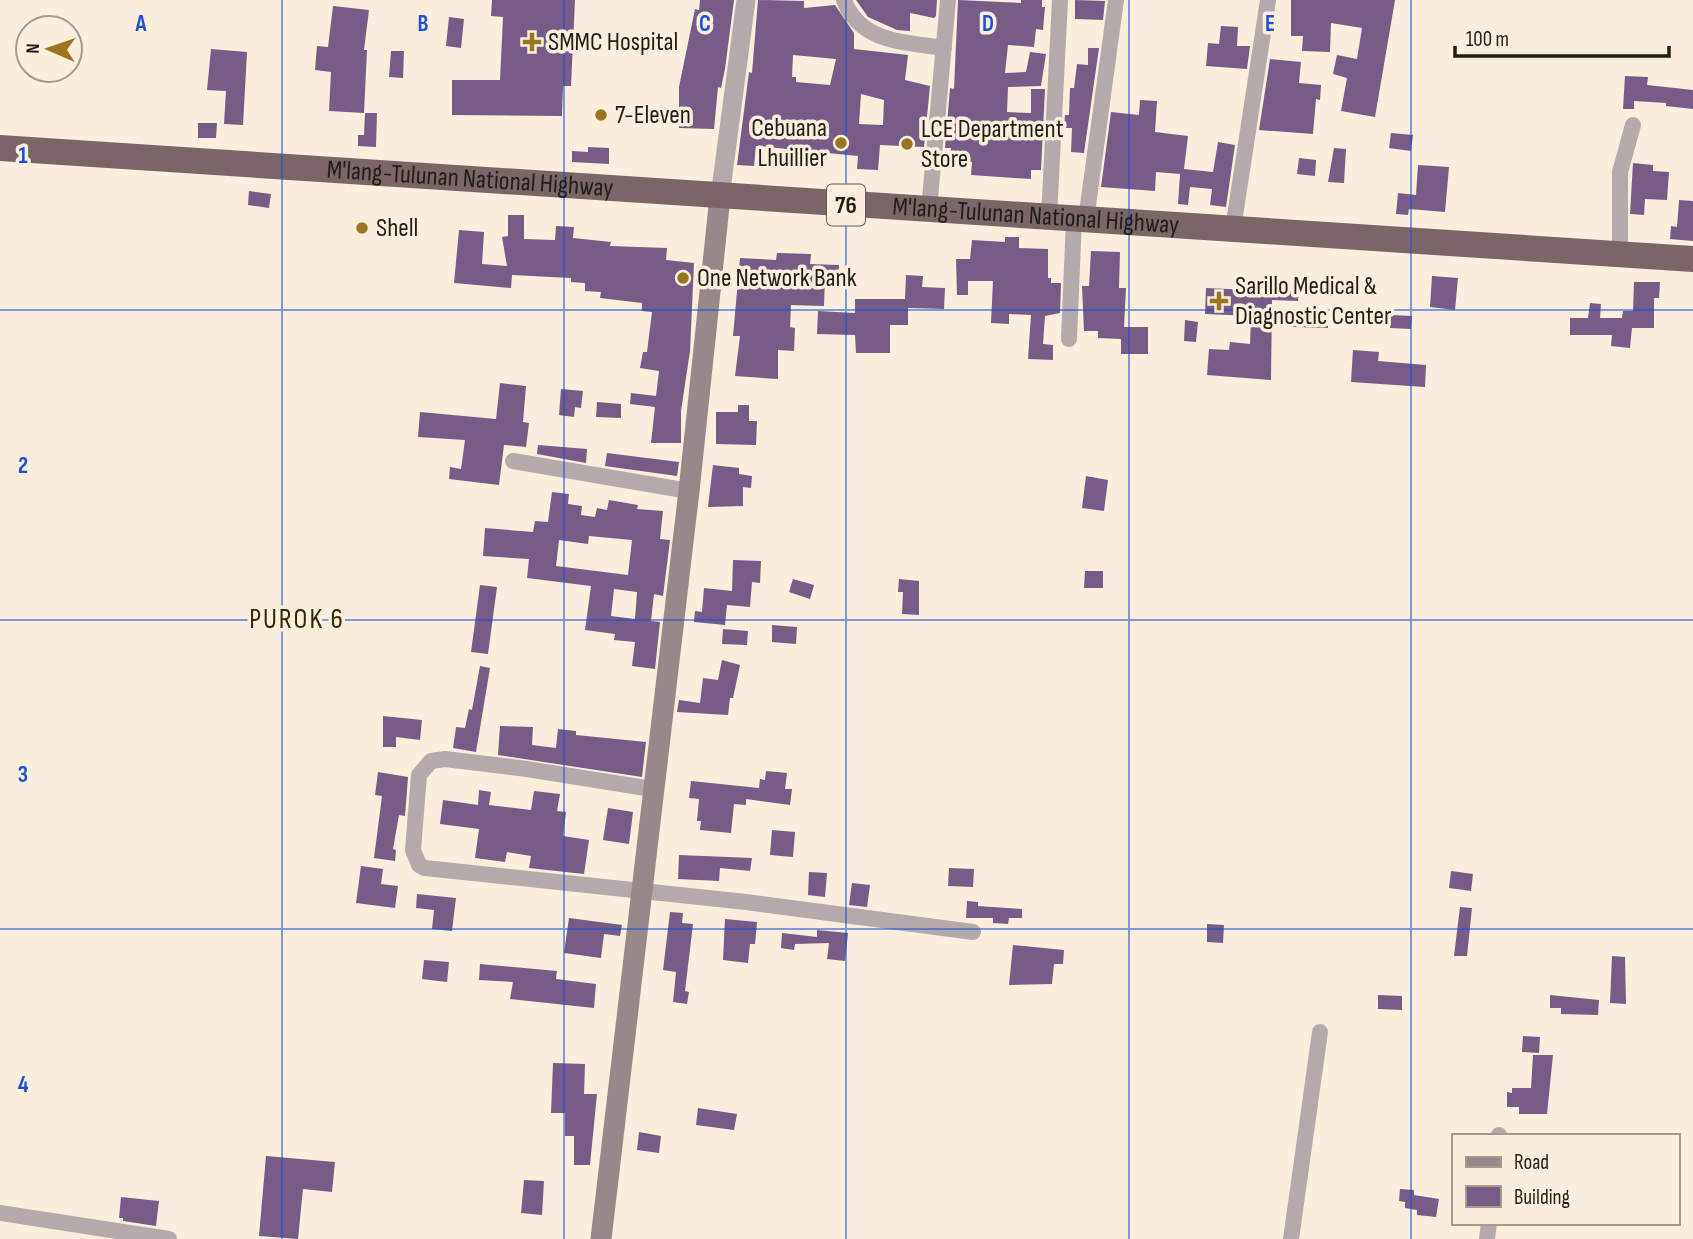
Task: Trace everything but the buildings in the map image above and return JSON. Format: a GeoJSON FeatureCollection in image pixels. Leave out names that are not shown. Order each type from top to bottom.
{"type":"FeatureCollection","features":[{"type":"Feature","properties":{"kind":"highway","name":"M'lang-Tulunan National Highway"},"geometry":{"type":"LineString","coordinates":[[0,148],[1693,259]]}},
{"type":"Feature","properties":{"kind":"main road"},"geometry":{"type":"LineString","coordinates":[[601,1239],[689,491],[720,197]]}},
{"type":"Feature","properties":{"kind":"street"},"geometry":{"type":"LineString","coordinates":[[720,197],[746,0]]}},
{"type":"Feature","properties":{"kind":"street"},"geometry":{"type":"LineString","coordinates":[[844,0],[853,20],[871,33],[888,40],[944,48]]}},
{"type":"Feature","properties":{"kind":"street"},"geometry":{"type":"LineString","coordinates":[[929,209],[948,0]]}},
{"type":"Feature","properties":{"kind":"street"},"geometry":{"type":"LineString","coordinates":[[1060,0],[1070,219],[1069,339]]}},
{"type":"Feature","properties":{"kind":"street"},"geometry":{"type":"LineString","coordinates":[[1070,219],[1116,0]]}},
{"type":"Feature","properties":{"kind":"street"},"geometry":{"type":"LineString","coordinates":[[1233,229],[1268,0]]}},
{"type":"Feature","properties":{"kind":"street"},"geometry":{"type":"LineString","coordinates":[[1620,254],[1620,172],[1633,125]]}},
{"type":"Feature","properties":{"kind":"street"},"geometry":{"type":"LineString","coordinates":[[513,461],[689,491]]}},
{"type":"Feature","properties":{"kind":"street"},"geometry":{"type":"LineString","coordinates":[[652,789],[445,759],[431,761],[419,775],[413,850],[419,865],[425,868],[746,902],[973,932]]}},
{"type":"Feature","properties":{"kind":"street"},"geometry":{"type":"LineString","coordinates":[[1291,1239],[1320,1032]]}},
{"type":"Feature","properties":{"kind":"street"},"geometry":{"type":"LineString","coordinates":[[0,1213],[169,1239]]}},
{"type":"Feature","properties":{"kind":"place","name":"SMMC Hospital"},"geometry":{"type":"Point","coordinates":[532,42]}},
{"type":"Feature","properties":{"kind":"place","name":"7-Eleven"},"geometry":{"type":"Point","coordinates":[601,115]}},
{"type":"Feature","properties":{"kind":"place","name":"Cebuana Lhuillier"},"geometry":{"type":"Point","coordinates":[841,143]}},
{"type":"Feature","properties":{"kind":"place","name":"LCE Department Store"},"geometry":{"type":"Point","coordinates":[907,144]}},
{"type":"Feature","properties":{"kind":"place","name":"Shell"},"geometry":{"type":"Point","coordinates":[362,228]}},
{"type":"Feature","properties":{"kind":"place","name":"One Network Bank"},"geometry":{"type":"Point","coordinates":[683,278]}},
{"type":"Feature","properties":{"kind":"place","name":"Sarillo Medical & Diagnostic Center"},"geometry":{"type":"Point","coordinates":[1219,301]}},
{"type":"Feature","properties":{"kind":"district","name":"PUROK 6"},"geometry":{"type":"Point","coordinates":[297,619]}}]}
